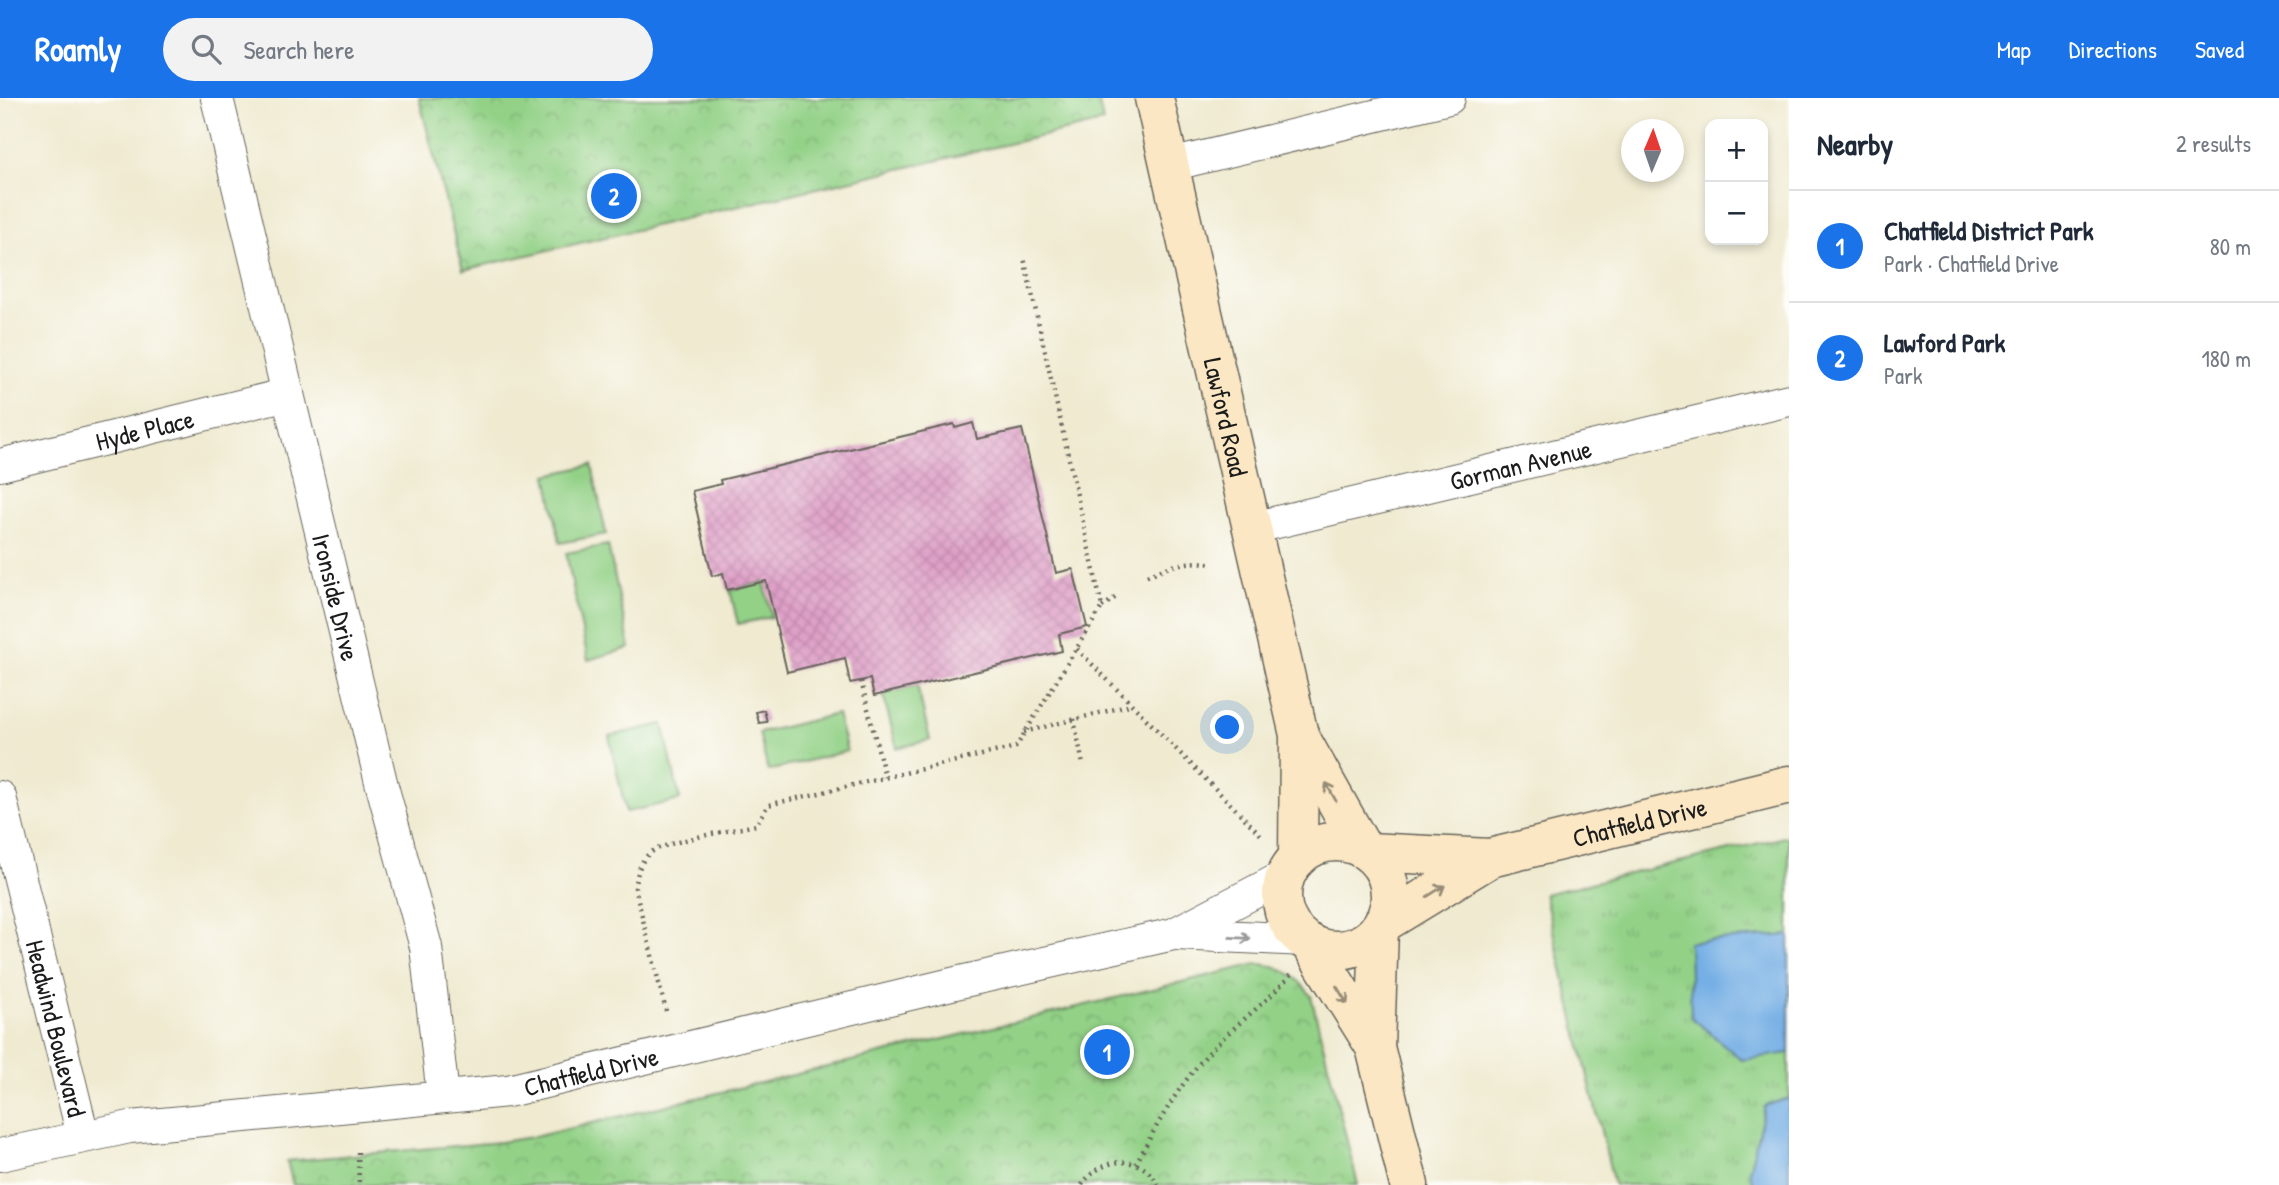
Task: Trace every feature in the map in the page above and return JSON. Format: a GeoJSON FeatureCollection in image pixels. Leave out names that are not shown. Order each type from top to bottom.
{"type":"FeatureCollection","features":[{"type":"Feature","properties":{"kind":"street","name":"Ironside Drive"},"geometry":{"type":"LineString","coordinates":[[217,98],[381,782],[426,947],[443,1096]]}},
{"type":"Feature","properties":{"kind":"street","name":"Lawford Road"},"geometry":{"type":"LineString","coordinates":[[1154,98],[1299,735],[1366,851]]}},
{"type":"Feature","properties":{"kind":"street"},"geometry":{"type":"LineString","coordinates":[[1170,165],[1448,98]]}},
{"type":"Feature","properties":{"kind":"street","name":"Hyde Place"},"geometry":{"type":"LineString","coordinates":[[0,465],[288,394]]}},
{"type":"Feature","properties":{"kind":"street","name":"Gorman Avenue"},"geometry":{"type":"LineString","coordinates":[[1252,528],[1789,400]]}},
{"type":"Feature","properties":{"kind":"street","name":"Lawford Road"},"geometry":{"type":"LineString","coordinates":[[1284,859],[1299,735]]}},
{"type":"Feature","properties":{"kind":"street","name":"Chatfield Drive"},"geometry":{"type":"LineString","coordinates":[[1366,851],[1490,858],[1789,785]]}},
{"type":"Feature","properties":{"kind":"street","name":"Headwind Boulevard"},"geometry":{"type":"LineString","coordinates":[[0,797],[83,1136]]}},
{"type":"Feature","properties":{"kind":"street"},"geometry":{"type":"LineString","coordinates":[[1375,1047],[1304,951],[1286,914],[1283,894],[1284,859],[1325,843],[1345,843],[1366,851],[1381,867],[1389,885],[1390,903],[1381,926],[1375,1047],[1409,1185]]}},
{"type":"Feature","properties":{"kind":"street","name":"Chatfield Drive"},"geometry":{"type":"LineString","coordinates":[[1381,926],[1490,858]]}},
{"type":"Feature","properties":{"kind":"street","name":"Chatfield Drive"},"geometry":{"type":"LineString","coordinates":[[1174,934],[1284,859]]}},
{"type":"Feature","properties":{"kind":"street"},"geometry":{"type":"LineString","coordinates":[[1304,951],[1345,949],[1363,943],[1381,926]]}},
{"type":"Feature","properties":{"kind":"street","name":"Chatfield Drive"},"geometry":{"type":"LineString","coordinates":[[0,1156],[130,1127],[508,1091],[960,982],[1174,934],[1304,951]]}},
{"type":"Feature","properties":{"kind":"path"},"geometry":{"type":"LineString","coordinates":[[1024,258],[1102,607]]}},
{"type":"Feature","properties":{"kind":"path"},"geometry":{"type":"LineString","coordinates":[[1147,576],[1167,567],[1197,561],[1213,564]]}},
{"type":"Feature","properties":{"kind":"path"},"geometry":{"type":"LineString","coordinates":[[666,1011],[635,888],[637,871],[649,854],[666,846],[756,825],[768,805],[1016,747],[1102,607],[1119,595]]}},
{"type":"Feature","properties":{"kind":"path"},"geometry":{"type":"LineString","coordinates":[[1077,649],[1284,859]]}},
{"type":"Feature","properties":{"kind":"path"},"geometry":{"type":"LineString","coordinates":[[861,681],[885,777]]}},
{"type":"Feature","properties":{"kind":"path"},"geometry":{"type":"LineString","coordinates":[[1023,732],[1131,705]]}},
{"type":"Feature","properties":{"kind":"path"},"geometry":{"type":"LineString","coordinates":[[1074,719],[1083,765]]}},
{"type":"Feature","properties":{"kind":"path"},"geometry":{"type":"LineString","coordinates":[[1136,1164],[1174,1094],[1236,1026],[1274,994],[1304,951]]}},
{"type":"Feature","properties":{"kind":"path"},"geometry":{"type":"LineString","coordinates":[[358,1152],[359,1185]]}},
{"type":"Feature","properties":{"kind":"path"},"geometry":{"type":"LineString","coordinates":[[1082,1185],[1091,1174],[1112,1162],[1124,1161],[1147,1170],[1158,1185]]}},
{"type":"Feature","properties":{"kind":"green space"},"geometry":{"type":"Polygon","coordinates":[[[419,98],[1098,98],[1103,122],[463,270],[419,98]]]}},
{"type":"Feature","properties":{"kind":"green space"},"geometry":{"type":"Polygon","coordinates":[[[592,465],[606,534],[560,543],[547,475],[592,465]]]}},
{"type":"Feature","properties":{"kind":"green space"},"geometry":{"type":"Polygon","coordinates":[[[608,545],[630,648],[588,660],[566,553],[608,545]]]}},
{"type":"Feature","properties":{"kind":"green space"},"geometry":{"type":"Polygon","coordinates":[[[764,582],[772,617],[738,624],[730,590],[764,582]]]}},
{"type":"Feature","properties":{"kind":"green space"},"geometry":{"type":"Polygon","coordinates":[[[917,685],[930,740],[897,748],[883,694],[917,685]]]}},
{"type":"Feature","properties":{"kind":"green space"},"geometry":{"type":"Polygon","coordinates":[[[837,714],[847,751],[768,771],[759,733],[837,714]]]}},
{"type":"Feature","properties":{"kind":"green space"},"geometry":{"type":"Polygon","coordinates":[[[663,724],[680,800],[626,812],[609,736],[663,724]]]}},
{"type":"Feature","properties":{"kind":"green space"},"geometry":{"type":"Polygon","coordinates":[[[1789,836],[1789,1185],[1614,1185],[1544,894],[1789,836]]]}},
{"type":"Feature","properties":{"kind":"green space"},"geometry":{"type":"Polygon","coordinates":[[[1257,964],[1274,966],[1288,972],[1311,996],[1358,1185],[293,1185],[287,1161],[500,1142],[538,1136],[1257,964]]]}},
{"type":"Feature","properties":{"kind":"water"},"geometry":{"type":"Polygon","coordinates":[[[1789,935],[1789,1053],[1742,1060],[1691,1017],[1689,942],[1789,935]]]}},
{"type":"Feature","properties":{"kind":"water"},"geometry":{"type":"Polygon","coordinates":[[[1789,1098],[1789,1185],[1754,1185],[1749,1171],[1765,1106],[1789,1098]]]}},
{"type":"Feature","properties":{"kind":"building"},"geometry":{"type":"Polygon","coordinates":[[[973,423],[977,439],[1022,429],[1056,573],[1073,569],[1087,627],[1059,634],[1062,651],[874,696],[870,679],[850,683],[845,658],[787,672],[766,581],[727,590],[723,573],[712,576],[692,491],[721,484],[720,480],[954,424],[955,428],[973,423]]]}},
{"type":"Feature","properties":{"kind":"building"},"geometry":{"type":"Polygon","coordinates":[[[764,710],[767,722],[759,723],[756,712],[764,710]]]}},
{"type":"Feature","properties":{"kind":"place","name":"Lawford Park"},"geometry":{"type":"Point","coordinates":[614,196]}},
{"type":"Feature","properties":{"kind":"place","name":"Chatfield District Park"},"geometry":{"type":"Point","coordinates":[1107,1052]}}]}
